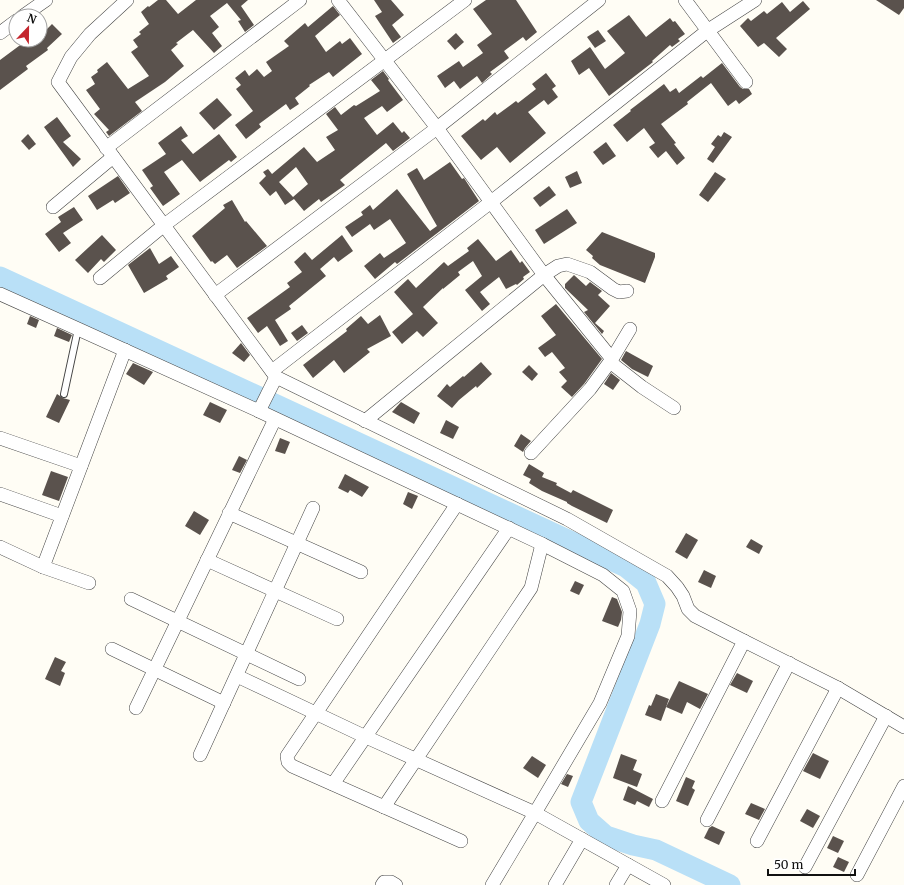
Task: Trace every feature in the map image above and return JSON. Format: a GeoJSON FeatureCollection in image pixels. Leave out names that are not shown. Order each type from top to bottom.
{"type":"FeatureCollection","features":[{"type":"Feature","properties":{"kind":"street"},"geometry":{"type":"LineString","coordinates":[[34,8],[46,0]]}},
{"type":"Feature","properties":{"kind":"street"},"geometry":{"type":"LineString","coordinates":[[127,0],[90,34],[71,57],[58,82],[215,295],[273,378],[566,519],[667,576],[677,586],[688,609],[695,616],[838,688],[904,727]]}},
{"type":"Feature","properties":{"kind":"street"},"geometry":{"type":"LineString","coordinates":[[53,207],[110,152],[300,0]]}},
{"type":"Feature","properties":{"kind":"street"},"geometry":{"type":"LineString","coordinates":[[338,0],[437,128],[544,275],[611,360],[642,387],[674,408]]}},
{"type":"Feature","properties":{"kind":"street"},"geometry":{"type":"LineString","coordinates":[[100,278],[163,226],[465,0]]}},
{"type":"Feature","properties":{"kind":"street"},"geometry":{"type":"LineString","coordinates":[[215,295],[437,128],[598,0]]}},
{"type":"Feature","properties":{"kind":"street"},"geometry":{"type":"LineString","coordinates":[[684,0],[746,82]]}},
{"type":"Feature","properties":{"kind":"street"},"geometry":{"type":"LineString","coordinates":[[260,408],[273,378],[491,202],[707,31],[755,0]]}},
{"type":"Feature","properties":{"kind":"street"},"geometry":{"type":"LineString","coordinates":[[364,421],[544,275],[558,266],[567,264],[590,272],[613,289],[619,292],[627,291]]}},
{"type":"Feature","properties":{"kind":"street"},"geometry":{"type":"LineString","coordinates":[[0,294],[260,408],[274,419],[542,544],[603,575],[624,591],[630,611],[628,636],[600,703],[492,885]]}},
{"type":"Feature","properties":{"kind":"street"},"geometry":{"type":"LineString","coordinates":[[531,453],[590,389],[611,360],[630,329]]}},
{"type":"Feature","properties":{"kind":"street"},"geometry":{"type":"LineString","coordinates":[[43,567],[125,350]]}},
{"type":"Feature","properties":{"kind":"street"},"geometry":{"type":"LineString","coordinates":[[136,708],[274,419]]}},
{"type":"Feature","properties":{"kind":"street"},"geometry":{"type":"LineString","coordinates":[[0,438],[81,466]]}},
{"type":"Feature","properties":{"kind":"street"},"geometry":{"type":"LineString","coordinates":[[0,494],[62,516]]}},
{"type":"Feature","properties":{"kind":"street"},"geometry":{"type":"LineString","coordinates":[[457,504],[287,756],[288,762],[292,766],[461,841]]}},
{"type":"Feature","properties":{"kind":"street"},"geometry":{"type":"LineString","coordinates":[[200,755],[313,508]]}},
{"type":"Feature","properties":{"kind":"street"},"geometry":{"type":"LineString","coordinates":[[229,513],[361,572]]}},
{"type":"Feature","properties":{"kind":"street"},"geometry":{"type":"LineString","coordinates":[[333,784],[509,528]]}},
{"type":"Feature","properties":{"kind":"street"},"geometry":{"type":"LineString","coordinates":[[384,807],[531,588],[542,544]]}},
{"type":"Feature","properties":{"kind":"street"},"geometry":{"type":"LineString","coordinates":[[0,547],[43,567],[89,583]]}},
{"type":"Feature","properties":{"kind":"street"},"geometry":{"type":"LineString","coordinates":[[207,560],[337,619]]}},
{"type":"Feature","properties":{"kind":"street"},"geometry":{"type":"LineString","coordinates":[[131,599],[178,620],[299,679]]}},
{"type":"Feature","properties":{"kind":"street"},"geometry":{"type":"LineString","coordinates":[[662,800],[744,640]]}},
{"type":"Feature","properties":{"kind":"street"},"geometry":{"type":"LineString","coordinates":[[112,649],[155,668],[224,703]]}},
{"type":"Feature","properties":{"kind":"street"},"geometry":{"type":"LineString","coordinates":[[707,820],[789,663]]}},
{"type":"Feature","properties":{"kind":"street"},"geometry":{"type":"LineString","coordinates":[[237,676],[366,737],[535,813],[664,885]]}},
{"type":"Feature","properties":{"kind":"street"},"geometry":{"type":"LineString","coordinates":[[757,841],[838,688]]}},
{"type":"Feature","properties":{"kind":"street"},"geometry":{"type":"LineString","coordinates":[[805,867],[886,716]]}},
{"type":"Feature","properties":{"kind":"street"},"geometry":{"type":"LineString","coordinates":[[857,875],[904,786]]}},
{"type":"Feature","properties":{"kind":"street"},"geometry":{"type":"LineString","coordinates":[[555,885],[582,839]]}},
{"type":"Feature","properties":{"kind":"street"},"geometry":{"type":"LineString","coordinates":[[616,885],[628,864]]}},
{"type":"Feature","properties":{"kind":"street"},"geometry":{"type":"LineString","coordinates":[[382,885],[384,882],[391,882],[396,885]]}},
{"type":"Feature","properties":{"kind":"lane"},"geometry":{"type":"LineString","coordinates":[[64,394],[78,329]]}},
{"type":"Feature","properties":{"kind":"building"},"geometry":{"type":"Polygon","coordinates":[[[158,0],[166,0],[178,14],[196,0],[248,0],[241,6],[254,25],[245,32],[238,21],[241,20],[227,3],[210,16],[219,27],[212,33],[222,46],[214,53],[193,30],[176,43],[178,44],[171,50],[184,66],[165,82],[135,102],[142,111],[109,136],[106,132],[109,130],[94,114],[100,109],[86,90],[95,84],[91,77],[107,62],[128,89],[149,76],[131,52],[138,47],[133,40],[141,34],[139,32],[149,24],[141,12],[158,0]]]}},
{"type":"Feature","properties":{"kind":"building"},"geometry":{"type":"Polygon","coordinates":[[[374,0],[391,0],[404,15],[392,25],[401,37],[393,43],[375,16],[382,12],[374,0]]]}},
{"type":"Feature","properties":{"kind":"building"},"geometry":{"type":"Polygon","coordinates":[[[486,0],[516,0],[537,32],[526,41],[523,37],[504,51],[509,58],[490,72],[492,74],[482,83],[477,76],[460,89],[454,81],[445,88],[437,76],[459,61],[463,67],[483,53],[477,45],[492,34],[473,9],[486,0]]]}},
{"type":"Feature","properties":{"kind":"building"},"geometry":{"type":"Polygon","coordinates":[[[876,0],[904,0],[904,8],[899,15],[876,0]]]}},
{"type":"Feature","properties":{"kind":"building"},"geometry":{"type":"Polygon","coordinates":[[[803,1],[810,9],[776,38],[787,49],[779,57],[764,43],[758,47],[740,26],[748,18],[751,21],[764,11],[767,14],[782,2],[790,12],[803,1]]]}},
{"type":"Feature","properties":{"kind":"building"},"geometry":{"type":"Polygon","coordinates":[[[333,6],[340,15],[315,36],[326,52],[340,41],[342,44],[350,38],[362,54],[333,77],[329,72],[309,85],[310,86],[295,98],[299,104],[290,110],[286,104],[259,124],[261,127],[246,139],[235,125],[253,111],[236,89],[241,85],[235,78],[245,70],[249,76],[257,69],[264,77],[272,71],[266,62],[289,46],[284,41],[305,23],[308,27],[333,6]]]}},
{"type":"Feature","properties":{"kind":"building"},"geometry":{"type":"Polygon","coordinates":[[[629,15],[646,37],[670,18],[673,22],[675,21],[685,34],[678,39],[680,41],[672,47],[670,45],[652,61],[653,62],[609,96],[589,68],[579,75],[571,61],[590,47],[605,69],[625,53],[607,31],[629,15]]]}},
{"type":"Feature","properties":{"kind":"building"},"geometry":{"type":"Polygon","coordinates":[[[52,24],[62,34],[48,47],[48,28],[52,24]]]}},
{"type":"Feature","properties":{"kind":"building"},"geometry":{"type":"Polygon","coordinates":[[[598,30],[606,41],[595,48],[587,37],[598,30]]]}},
{"type":"Feature","properties":{"kind":"building"},"geometry":{"type":"Polygon","coordinates":[[[456,33],[464,42],[455,50],[447,41],[456,33]]]}},
{"type":"Feature","properties":{"kind":"building"},"geometry":{"type":"Polygon","coordinates":[[[16,48],[47,48],[48,50],[26,66],[28,69],[0,90],[0,60],[16,48]]]}},
{"type":"Feature","properties":{"kind":"building"},"geometry":{"type":"Polygon","coordinates":[[[722,63],[740,87],[743,89],[749,89],[752,94],[739,104],[736,100],[728,106],[711,83],[687,102],[688,104],[661,124],[676,143],[674,144],[685,158],[677,165],[666,151],[658,158],[649,147],[655,143],[644,128],[627,142],[613,125],[664,84],[670,92],[676,88],[679,93],[701,76],[703,78],[722,63]]]}},
{"type":"Feature","properties":{"kind":"building"},"geometry":{"type":"Polygon","coordinates":[[[383,71],[403,100],[387,112],[382,106],[364,118],[377,135],[393,122],[402,133],[404,131],[410,138],[393,151],[386,143],[340,180],[345,185],[321,202],[319,199],[304,211],[294,199],[285,205],[276,191],[270,196],[259,183],[266,176],[263,172],[268,169],[272,174],[304,147],[317,162],[335,150],[326,137],[338,130],[326,114],[335,107],[341,115],[354,105],[356,106],[380,91],[371,80],[383,71]],[[296,167],[279,182],[293,197],[308,184],[296,167]]]}},
{"type":"Feature","properties":{"kind":"building"},"geometry":{"type":"Polygon","coordinates":[[[546,73],[556,86],[552,89],[558,97],[548,105],[544,100],[528,112],[546,133],[510,163],[497,147],[481,160],[461,136],[483,119],[485,121],[495,112],[497,115],[516,101],[518,103],[536,89],[532,84],[546,73]]]}},
{"type":"Feature","properties":{"kind":"building"},"geometry":{"type":"Polygon","coordinates":[[[217,98],[232,115],[214,130],[199,113],[217,98]]]}},
{"type":"Feature","properties":{"kind":"building"},"geometry":{"type":"Polygon","coordinates":[[[57,117],[71,136],[63,142],[81,159],[73,167],[44,127],[57,117]]]}},
{"type":"Feature","properties":{"kind":"building"},"geometry":{"type":"Polygon","coordinates":[[[181,126],[188,136],[181,140],[193,154],[219,134],[237,157],[231,162],[229,160],[200,182],[182,160],[164,172],[180,194],[163,206],[150,188],[153,186],[142,170],[166,154],[158,143],[181,126]]]}},
{"type":"Feature","properties":{"kind":"building"},"geometry":{"type":"Polygon","coordinates":[[[724,132],[732,137],[713,163],[707,159],[715,147],[711,144],[718,135],[721,137],[724,132]]]}},
{"type":"Feature","properties":{"kind":"building"},"geometry":{"type":"Polygon","coordinates":[[[28,134],[36,144],[29,150],[21,141],[28,134]]]}},
{"type":"Feature","properties":{"kind":"building"},"geometry":{"type":"Polygon","coordinates":[[[606,142],[616,156],[603,165],[593,152],[606,142]]]}},
{"type":"Feature","properties":{"kind":"building"},"geometry":{"type":"Polygon","coordinates":[[[450,162],[462,179],[464,178],[479,201],[397,264],[395,262],[375,279],[364,266],[380,253],[384,258],[406,243],[390,219],[374,230],[370,224],[352,237],[345,227],[363,215],[361,212],[370,205],[373,210],[397,189],[430,231],[437,226],[407,174],[417,168],[424,180],[450,162]]]}},
{"type":"Feature","properties":{"kind":"building"},"geometry":{"type":"Polygon","coordinates":[[[577,171],[582,183],[570,188],[565,177],[577,171]]]}},
{"type":"Feature","properties":{"kind":"building"},"geometry":{"type":"Polygon","coordinates":[[[715,172],[726,179],[708,202],[699,195],[715,172]]]}},
{"type":"Feature","properties":{"kind":"building"},"geometry":{"type":"Polygon","coordinates":[[[118,176],[130,193],[115,203],[113,200],[97,210],[88,196],[118,176]]]}},
{"type":"Feature","properties":{"kind":"building"},"geometry":{"type":"Polygon","coordinates":[[[549,186],[556,195],[540,207],[533,198],[549,186]]]}},
{"type":"Feature","properties":{"kind":"building"},"geometry":{"type":"Polygon","coordinates":[[[232,200],[245,222],[246,221],[267,246],[237,268],[227,255],[215,264],[212,261],[211,262],[192,236],[225,208],[223,205],[232,200]]]}},
{"type":"Feature","properties":{"kind":"building"},"geometry":{"type":"Polygon","coordinates":[[[74,207],[83,220],[63,233],[71,243],[59,252],[45,234],[61,222],[58,217],[74,207]]]}},
{"type":"Feature","properties":{"kind":"building"},"geometry":{"type":"Polygon","coordinates":[[[567,209],[577,223],[544,244],[535,230],[567,209]]]}},
{"type":"Feature","properties":{"kind":"building"},"geometry":{"type":"Polygon","coordinates":[[[602,232],[655,253],[655,257],[645,283],[600,265],[592,258],[593,256],[586,250],[602,232]]]}},
{"type":"Feature","properties":{"kind":"building"},"geometry":{"type":"Polygon","coordinates":[[[102,235],[116,250],[104,262],[101,259],[88,273],[75,260],[102,235]]]}},
{"type":"Feature","properties":{"kind":"building"},"geometry":{"type":"Polygon","coordinates":[[[342,235],[353,251],[338,262],[334,257],[320,269],[326,276],[289,306],[291,309],[275,320],[288,341],[280,346],[267,326],[258,333],[247,318],[290,287],[287,283],[302,272],[294,262],[305,252],[312,260],[342,235]]]}},
{"type":"Feature","properties":{"kind":"building"},"geometry":{"type":"Polygon","coordinates":[[[478,239],[496,261],[511,250],[520,263],[522,261],[530,272],[523,277],[524,279],[517,285],[516,284],[506,289],[499,277],[480,292],[490,304],[482,311],[465,290],[482,276],[473,261],[458,272],[460,275],[443,288],[423,307],[438,323],[423,337],[417,331],[402,344],[392,332],[413,314],[394,292],[408,279],[416,288],[444,262],[448,266],[469,251],[467,248],[478,239]]]}},
{"type":"Feature","properties":{"kind":"building"},"geometry":{"type":"Polygon","coordinates":[[[150,248],[159,264],[171,256],[179,267],[166,276],[168,279],[144,293],[128,265],[150,248]]]}},
{"type":"Feature","properties":{"kind":"building"},"geometry":{"type":"Polygon","coordinates":[[[574,275],[586,286],[590,282],[602,291],[598,295],[610,306],[595,323],[604,331],[602,334],[584,312],[588,310],[565,288],[565,284],[574,275]]]}},
{"type":"Feature","properties":{"kind":"building"},"geometry":{"type":"Polygon","coordinates":[[[556,304],[602,359],[584,384],[572,397],[561,387],[567,381],[559,372],[565,368],[552,352],[545,357],[538,348],[556,335],[541,316],[556,304]]]}},
{"type":"Feature","properties":{"kind":"building"},"geometry":{"type":"Polygon","coordinates":[[[380,315],[391,336],[367,349],[370,352],[344,373],[334,360],[313,378],[303,365],[347,331],[346,329],[361,316],[368,324],[380,315]]]}},
{"type":"Feature","properties":{"kind":"building"},"geometry":{"type":"Polygon","coordinates":[[[30,316],[39,320],[36,328],[27,324],[30,316]]]}},
{"type":"Feature","properties":{"kind":"building"},"geometry":{"type":"Polygon","coordinates":[[[302,325],[308,333],[297,341],[291,333],[302,325]]]}},
{"type":"Feature","properties":{"kind":"building"},"geometry":{"type":"Polygon","coordinates":[[[57,328],[72,335],[69,342],[54,336],[57,328]]]}},
{"type":"Feature","properties":{"kind":"building"},"geometry":{"type":"Polygon","coordinates":[[[241,343],[250,355],[244,362],[232,353],[241,343]]]}},
{"type":"Feature","properties":{"kind":"building"},"geometry":{"type":"Polygon","coordinates":[[[626,351],[653,366],[648,377],[632,369],[621,360],[626,351]]]}},
{"type":"Feature","properties":{"kind":"building"},"geometry":{"type":"Polygon","coordinates":[[[481,362],[492,374],[477,388],[476,386],[459,400],[452,408],[437,396],[447,384],[450,387],[481,362]]]}},
{"type":"Feature","properties":{"kind":"building"},"geometry":{"type":"Polygon","coordinates":[[[133,363],[153,372],[144,385],[126,374],[133,363]]]}},
{"type":"Feature","properties":{"kind":"building"},"geometry":{"type":"Polygon","coordinates":[[[529,365],[538,374],[532,381],[522,372],[529,365]]]}},
{"type":"Feature","properties":{"kind":"building"},"geometry":{"type":"Polygon","coordinates":[[[611,373],[620,380],[613,390],[604,384],[611,373]]]}},
{"type":"Feature","properties":{"kind":"building"},"geometry":{"type":"Polygon","coordinates":[[[57,394],[70,400],[59,423],[46,417],[57,394]]]}},
{"type":"Feature","properties":{"kind":"building"},"geometry":{"type":"Polygon","coordinates":[[[210,402],[227,410],[220,423],[203,415],[210,402]]]}},
{"type":"Feature","properties":{"kind":"building"},"geometry":{"type":"Polygon","coordinates":[[[401,402],[420,413],[414,424],[392,412],[401,402]]]}},
{"type":"Feature","properties":{"kind":"building"},"geometry":{"type":"Polygon","coordinates":[[[446,420],[459,427],[453,439],[440,433],[446,420]]]}},
{"type":"Feature","properties":{"kind":"building"},"geometry":{"type":"Polygon","coordinates":[[[521,434],[531,441],[523,452],[514,446],[521,434]]]}},
{"type":"Feature","properties":{"kind":"building"},"geometry":{"type":"Polygon","coordinates":[[[280,438],[290,442],[285,454],[275,451],[280,438]]]}},
{"type":"Feature","properties":{"kind":"building"},"geometry":{"type":"Polygon","coordinates":[[[239,456],[247,460],[240,473],[232,470],[239,456]]]}},
{"type":"Feature","properties":{"kind":"building"},"geometry":{"type":"Polygon","coordinates":[[[529,464],[544,473],[542,477],[557,483],[556,485],[571,493],[573,490],[613,510],[607,523],[529,483],[531,479],[523,475],[529,464]]]}},
{"type":"Feature","properties":{"kind":"building"},"geometry":{"type":"Polygon","coordinates":[[[51,471],[68,477],[59,501],[42,495],[51,471]]]}},
{"type":"Feature","properties":{"kind":"building"},"geometry":{"type":"Polygon","coordinates":[[[345,474],[369,487],[362,497],[350,490],[348,493],[338,488],[345,474]]]}},
{"type":"Feature","properties":{"kind":"building"},"geometry":{"type":"Polygon","coordinates":[[[408,492],[418,496],[412,509],[403,504],[408,492]]]}},
{"type":"Feature","properties":{"kind":"building"},"geometry":{"type":"Polygon","coordinates":[[[194,511],[209,520],[200,535],[185,526],[194,511]]]}},
{"type":"Feature","properties":{"kind":"building"},"geometry":{"type":"Polygon","coordinates":[[[686,533],[698,540],[687,559],[675,552],[686,533]]]}},
{"type":"Feature","properties":{"kind":"building"},"geometry":{"type":"Polygon","coordinates":[[[751,539],[763,546],[759,554],[746,547],[751,539]]]}},
{"type":"Feature","properties":{"kind":"building"},"geometry":{"type":"Polygon","coordinates":[[[704,570],[716,576],[711,588],[698,582],[704,570]]]}},
{"type":"Feature","properties":{"kind":"building"},"geometry":{"type":"Polygon","coordinates":[[[575,581],[584,585],[579,595],[570,591],[575,581]]]}},
{"type":"Feature","properties":{"kind":"building"},"geometry":{"type":"Polygon","coordinates":[[[612,597],[617,599],[622,612],[618,627],[602,621],[612,597]]]}},
{"type":"Feature","properties":{"kind":"building"},"geometry":{"type":"Polygon","coordinates":[[[55,657],[66,662],[61,671],[65,673],[60,686],[45,679],[55,657]]]}},
{"type":"Feature","properties":{"kind":"building"},"geometry":{"type":"Polygon","coordinates":[[[737,673],[753,681],[747,693],[730,685],[737,673]]]}},
{"type":"Feature","properties":{"kind":"building"},"geometry":{"type":"Polygon","coordinates":[[[679,681],[708,694],[700,709],[687,702],[682,714],[666,707],[679,681]]]}},
{"type":"Feature","properties":{"kind":"building"},"geometry":{"type":"Polygon","coordinates":[[[656,694],[669,699],[661,721],[645,715],[656,694]]]}},
{"type":"Feature","properties":{"kind":"building"},"geometry":{"type":"Polygon","coordinates":[[[813,753],[829,761],[820,779],[803,771],[813,753]]]}},
{"type":"Feature","properties":{"kind":"building"},"geometry":{"type":"Polygon","coordinates":[[[621,754],[637,760],[633,770],[642,774],[637,787],[613,778],[621,754]]]}},
{"type":"Feature","properties":{"kind":"building"},"geometry":{"type":"Polygon","coordinates":[[[532,756],[546,765],[538,778],[523,768],[532,756]]]}},
{"type":"Feature","properties":{"kind":"building"},"geometry":{"type":"Polygon","coordinates":[[[567,774],[573,776],[568,787],[561,784],[567,774]]]}},
{"type":"Feature","properties":{"kind":"building"},"geometry":{"type":"Polygon","coordinates":[[[686,777],[695,781],[692,788],[695,790],[688,806],[676,801],[686,777]]]}},
{"type":"Feature","properties":{"kind":"building"},"geometry":{"type":"Polygon","coordinates":[[[628,786],[653,799],[649,807],[637,801],[635,805],[623,800],[628,786]]]}},
{"type":"Feature","properties":{"kind":"building"},"geometry":{"type":"Polygon","coordinates":[[[751,803],[765,809],[759,820],[745,814],[751,803]]]}},
{"type":"Feature","properties":{"kind":"building"},"geometry":{"type":"Polygon","coordinates":[[[807,809],[820,816],[813,828],[800,821],[807,809]]]}},
{"type":"Feature","properties":{"kind":"building"},"geometry":{"type":"Polygon","coordinates":[[[712,826],[725,832],[719,845],[704,838],[709,828],[712,826]]]}},
{"type":"Feature","properties":{"kind":"building"},"geometry":{"type":"Polygon","coordinates":[[[833,836],[844,841],[838,853],[827,848],[833,836]]]}},
{"type":"Feature","properties":{"kind":"building"},"geometry":{"type":"Polygon","coordinates":[[[838,857],[849,862],[844,872],[833,867],[838,857]]]}},
{"type":"Feature","properties":{"kind":"waterway"},"geometry":{"type":"LineString","coordinates":[[0,277],[626,567],[646,583],[655,604],[650,624],[581,802],[589,821],[606,836],[633,845],[656,850],[730,885]]}}]}
